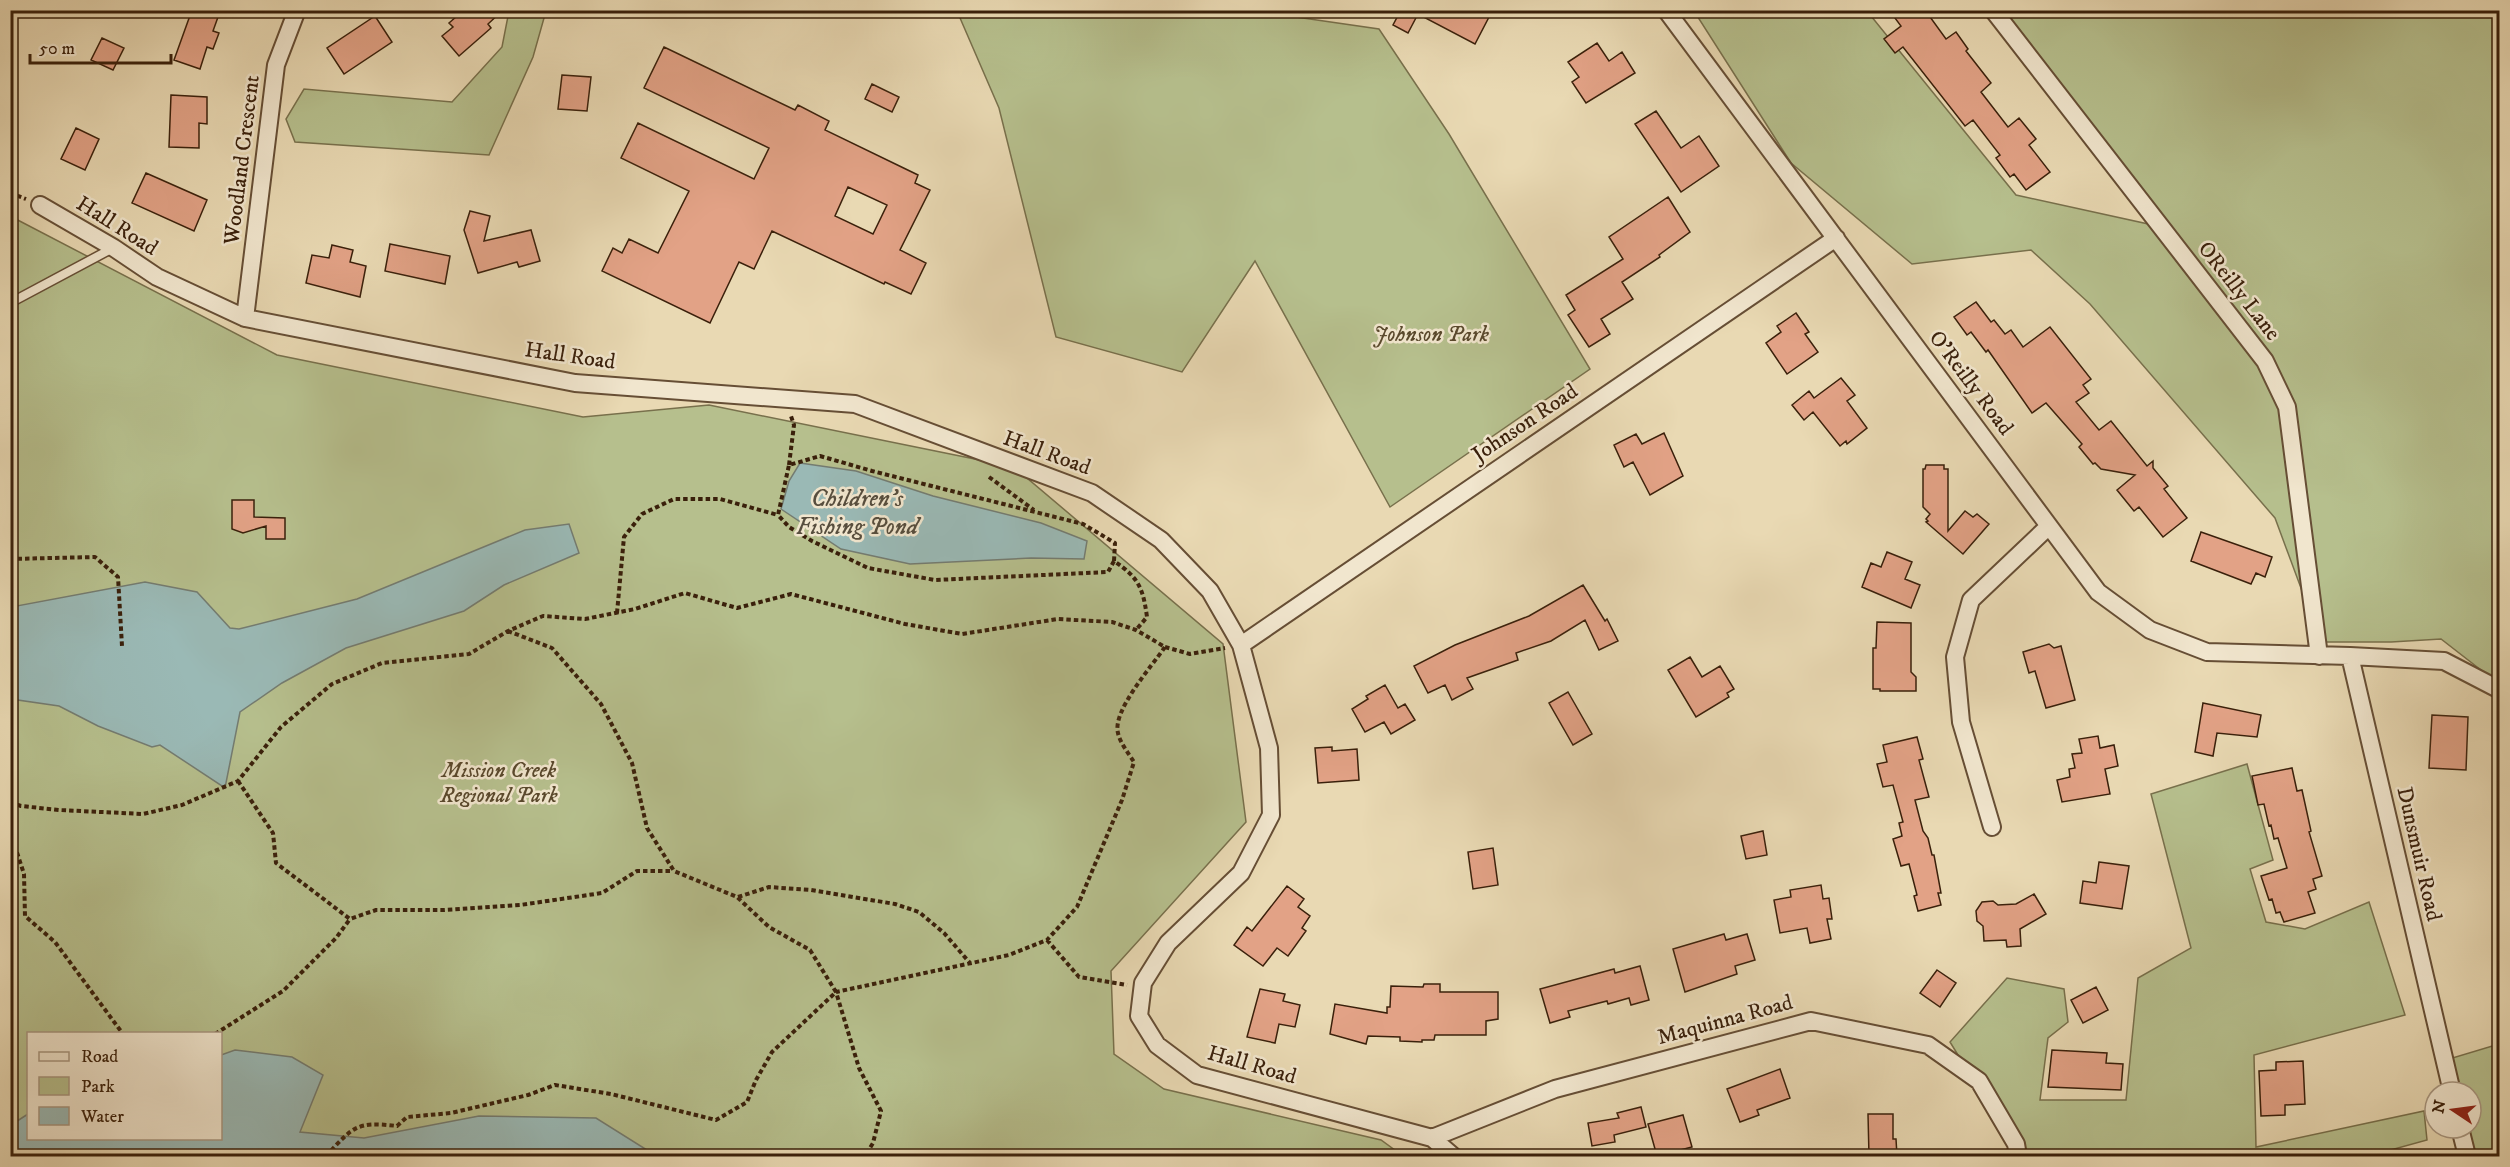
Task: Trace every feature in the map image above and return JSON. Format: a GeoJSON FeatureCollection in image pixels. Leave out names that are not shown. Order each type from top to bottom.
{"type":"FeatureCollection","features":[{"type":"Feature","properties":{"kind":"street","name":"Woodland Crescent"},"geometry":{"type":"LineString","coordinates":[[245,318],[276,65],[297,10]]}},
{"type":"Feature","properties":{"kind":"street","name":"O'Reilly Road"},"geometry":{"type":"LineString","coordinates":[[1666,10],[2098,592],[2150,630],[2207,652],[2319,656]]}},
{"type":"Feature","properties":{"kind":"street","name":"OReilly Lane"},"geometry":{"type":"LineString","coordinates":[[1993,10],[2265,360],[2287,407],[2319,656]]}},
{"type":"Feature","properties":{"kind":"street","name":"Hall Road"},"geometry":{"type":"LineString","coordinates":[[40,204],[114,248],[157,277],[245,318],[575,382],[855,404],[1092,494],[1161,540],[1210,591],[1241,645],[1269,748],[1271,814],[1241,873],[1168,943],[1143,987],[1139,1016],[1157,1045],[1197,1075],[1432,1138],[1453,1156]]}},
{"type":"Feature","properties":{"kind":"street","name":"Johnson Road"},"geometry":{"type":"LineString","coordinates":[[1241,645],[1836,238]]}},
{"type":"Feature","properties":{"kind":"street"},"geometry":{"type":"LineString","coordinates":[[1992,827],[1961,722],[1955,657],[1971,600],[2049,526]]}},
{"type":"Feature","properties":{"kind":"street"},"geometry":{"type":"LineString","coordinates":[[2319,656],[2444,661],[2499,690]]}},
{"type":"Feature","properties":{"kind":"street","name":"Dunsmuir Road"},"geometry":{"type":"LineString","coordinates":[[2350,656],[2448,1080]]}},
{"type":"Feature","properties":{"kind":"street","name":"Maquinna Road"},"geometry":{"type":"LineString","coordinates":[[1432,1138],[1555,1089],[1811,1021],[1928,1045],[1979,1081],[2016,1144],[2018,1156]]}},
{"type":"Feature","properties":{"kind":"street"},"geometry":{"type":"LineString","coordinates":[[2463,1140],[2466,1156]]}},
{"type":"Feature","properties":{"kind":"lane"},"geometry":{"type":"LineString","coordinates":[[10,303],[114,248]]}},
{"type":"Feature","properties":{"kind":"path"},"geometry":{"type":"LineString","coordinates":[[778,515],[789,465],[794,425],[786,399]]}},
{"type":"Feature","properties":{"kind":"path"},"geometry":{"type":"LineString","coordinates":[[617,613],[624,537],[642,514],[674,499],[720,499],[778,515],[789,527],[812,541],[868,568],[935,580],[1108,572],[1114,561],[1115,543],[1083,524],[820,456],[789,465]]}},
{"type":"Feature","properties":{"kind":"path"},"geometry":{"type":"LineString","coordinates":[[989,477],[1037,512]]}},
{"type":"Feature","properties":{"kind":"path"},"geometry":{"type":"LineString","coordinates":[[10,559],[95,557],[118,577],[122,646]]}},
{"type":"Feature","properties":{"kind":"path"},"geometry":{"type":"LineString","coordinates":[[1114,561],[1129,571],[1143,590],[1147,617],[1136,630]]}},
{"type":"Feature","properties":{"kind":"path"},"geometry":{"type":"LineString","coordinates":[[10,801],[21,806],[59,810],[143,814],[182,805],[237,781],[281,727],[332,684],[382,663],[469,654],[508,631],[543,616],[585,619],[617,613],[685,593],[737,608],[791,594],[906,624],[962,634],[1058,619],[1112,622],[1136,630],[1165,647],[1190,654],[1241,645]]}},
{"type":"Feature","properties":{"kind":"path"},"geometry":{"type":"LineString","coordinates":[[508,631],[552,648],[601,704],[632,763],[647,828],[674,871]]}},
{"type":"Feature","properties":{"kind":"path"},"geometry":{"type":"LineString","coordinates":[[326,1156],[350,1131],[372,1123],[397,1126],[407,1117],[451,1113],[528,1095],[555,1085],[621,1097],[716,1120],[747,1102],[772,1052],[836,992],[1009,955],[1047,940],[1077,907],[1122,800],[1134,762],[1118,734],[1117,720],[1124,703],[1165,647]]}},
{"type":"Feature","properties":{"kind":"path"},"geometry":{"type":"LineString","coordinates":[[237,781],[273,833],[276,863],[350,919]]}},
{"type":"Feature","properties":{"kind":"path"},"geometry":{"type":"LineString","coordinates":[[10,831],[24,874],[25,916],[55,942],[122,1032]]}},
{"type":"Feature","properties":{"kind":"path"},"geometry":{"type":"LineString","coordinates":[[217,1032],[283,991],[336,938],[350,919],[376,910],[444,910],[520,905],[602,893],[637,871],[674,871],[737,897],[770,927],[810,950],[836,992],[859,1068],[881,1111],[873,1143],[865,1156]]}},
{"type":"Feature","properties":{"kind":"path"},"geometry":{"type":"LineString","coordinates":[[737,897],[769,887],[811,890],[895,904],[919,912],[944,933],[970,963]]}},
{"type":"Feature","properties":{"kind":"path"},"geometry":{"type":"LineString","coordinates":[[1047,940],[1079,977],[1143,987]]}},
{"type":"Feature","properties":{"kind":"green space","name":"Johnson Park"},"geometry":{"type":"Polygon","coordinates":[[[1247,10],[1379,29],[1449,134],[1590,369],[1390,507],[1255,261],[1182,372],[1056,337],[999,108],[957,11],[1247,10]]]}},
{"type":"Feature","properties":{"kind":"green space"},"geometry":{"type":"Polygon","coordinates":[[[2482,10],[2499,13],[2499,684],[2441,639],[2321,642],[2275,518],[2090,304],[2031,250],[1912,264],[1791,163],[1694,11],[1867,11],[2016,195],[2153,225],[1995,11],[2482,10]]]}},
{"type":"Feature","properties":{"kind":"green space"},"geometry":{"type":"Polygon","coordinates":[[[509,11],[546,11],[533,57],[489,155],[295,142],[286,119],[304,89],[452,102],[502,47],[509,11]]]}},
{"type":"Feature","properties":{"kind":"green space","name":"Mission Creek Regional Park"},"geometry":{"type":"Polygon","coordinates":[[[10,216],[277,355],[583,417],[709,405],[1014,467],[1223,644],[1246,822],[1111,971],[1114,1054],[1164,1089],[1381,1140],[1403,1156],[11,1156],[10,216]]]}},
{"type":"Feature","properties":{"kind":"green space"},"geometry":{"type":"Polygon","coordinates":[[[2247,764],[2273,860],[2250,869],[2266,922],[2305,929],[2369,902],[2405,1015],[2254,1055],[2256,1147],[2423,1111],[2423,1140],[2427,1140],[2369,1156],[2020,1156],[1950,1042],[2007,978],[2064,989],[2068,1022],[2048,1038],[2040,1100],[2126,1100],[2138,978],[2191,948],[2151,794],[2247,764]]]}},
{"type":"Feature","properties":{"kind":"green space"},"geometry":{"type":"Polygon","coordinates":[[[2499,1044],[2499,1156],[2469,1156],[2464,1140],[2483,1140],[2483,1080],[2450,1080],[2449,1059],[2499,1044]]]}},
{"type":"Feature","properties":{"kind":"water","name":"Children's Fishing Pond"},"geometry":{"type":"Polygon","coordinates":[[[800,463],[856,471],[933,496],[1041,523],[1087,541],[1084,559],[1031,558],[910,564],[841,549],[781,509],[789,481],[800,463]]]}},
{"type":"Feature","properties":{"kind":"water"},"geometry":{"type":"Polygon","coordinates":[[[569,524],[579,553],[504,585],[464,611],[346,648],[282,683],[240,712],[225,788],[160,745],[152,747],[98,726],[59,706],[11,699],[11,607],[145,582],[197,592],[230,628],[239,629],[357,599],[525,530],[569,524]]]}},
{"type":"Feature","properties":{"kind":"water"},"geometry":{"type":"Polygon","coordinates":[[[235,1050],[292,1057],[323,1075],[300,1132],[364,1138],[479,1116],[596,1118],[647,1150],[643,1156],[347,1156],[192,1152],[144,1156],[11,1156],[11,1125],[27,1115],[27,1140],[222,1140],[222,1055],[235,1050]]]}},
{"type":"Feature","properties":{"kind":"building"},"geometry":{"type":"Polygon","coordinates":[[[192,10],[218,17],[213,31],[219,33],[213,49],[207,47],[200,69],[174,60],[192,10]]]}},
{"type":"Feature","properties":{"kind":"building"},"geometry":{"type":"Polygon","coordinates":[[[464,10],[503,10],[488,24],[491,28],[459,56],[442,36],[453,27],[449,23],[464,10]]]}},
{"type":"Feature","properties":{"kind":"building"},"geometry":{"type":"Polygon","coordinates":[[[1401,10],[1476,10],[1489,17],[1475,44],[1418,14],[1408,33],[1393,25],[1401,10]]]}},
{"type":"Feature","properties":{"kind":"building"},"geometry":{"type":"Polygon","coordinates":[[[1889,10],[1925,10],[1946,39],[1956,32],[1968,49],[1966,51],[1991,83],[1981,92],[2008,127],[2019,118],[2036,139],[2029,145],[2050,172],[2026,190],[2014,174],[2010,177],[1996,158],[2000,155],[1973,120],[1965,126],[1903,47],[1895,53],[1884,39],[1901,26],[1889,10]]]}},
{"type":"Feature","properties":{"kind":"building"},"geometry":{"type":"Polygon","coordinates":[[[375,16],[392,42],[344,74],[327,48],[375,16]]]}},
{"type":"Feature","properties":{"kind":"building"},"geometry":{"type":"Polygon","coordinates":[[[102,38],[124,48],[113,70],[91,60],[102,38]]]}},
{"type":"Feature","properties":{"kind":"building"},"geometry":{"type":"Polygon","coordinates":[[[1597,43],[1609,61],[1622,52],[1635,73],[1586,103],[1572,82],[1579,77],[1568,62],[1597,43]]]}},
{"type":"Feature","properties":{"kind":"building"},"geometry":{"type":"Polygon","coordinates":[[[664,47],[795,110],[798,105],[829,121],[825,130],[918,175],[915,183],[930,190],[900,250],[926,263],[911,294],[885,282],[884,284],[772,231],[754,269],[739,262],[710,323],[602,271],[613,248],[622,253],[629,239],[658,253],[689,191],[621,158],[638,123],[754,179],[769,148],[644,88],[664,47]],[[848,187],[835,216],[873,234],[887,205],[848,187]]]}},
{"type":"Feature","properties":{"kind":"building"},"geometry":{"type":"Polygon","coordinates":[[[562,75],[591,77],[587,111],[558,109],[562,75]]]}},
{"type":"Feature","properties":{"kind":"building"},"geometry":{"type":"Polygon","coordinates":[[[872,84],[899,97],[892,112],[865,99],[872,84]]]}},
{"type":"Feature","properties":{"kind":"building"},"geometry":{"type":"Polygon","coordinates":[[[171,95],[207,97],[207,124],[199,123],[199,148],[169,147],[171,95]]]}},
{"type":"Feature","properties":{"kind":"building"},"geometry":{"type":"Polygon","coordinates":[[[1656,111],[1681,148],[1699,136],[1719,166],[1681,192],[1635,124],[1656,111]]]}},
{"type":"Feature","properties":{"kind":"building"},"geometry":{"type":"Polygon","coordinates":[[[76,128],[99,139],[85,170],[61,159],[76,128]]]}},
{"type":"Feature","properties":{"kind":"building"},"geometry":{"type":"Polygon","coordinates":[[[146,173],[207,200],[194,231],[132,203],[146,173]]]}},
{"type":"Feature","properties":{"kind":"building"},"geometry":{"type":"Polygon","coordinates":[[[1668,197],[1690,232],[1659,255],[1660,257],[1622,282],[1633,299],[1601,319],[1610,334],[1589,347],[1568,315],[1575,310],[1566,295],[1623,259],[1609,237],[1668,197]]]}},
{"type":"Feature","properties":{"kind":"building"},"geometry":{"type":"Polygon","coordinates":[[[470,211],[490,216],[484,241],[531,230],[540,261],[519,267],[517,262],[478,273],[464,230],[470,211]]]}},
{"type":"Feature","properties":{"kind":"building"},"geometry":{"type":"Polygon","coordinates":[[[390,244],[450,256],[445,284],[385,271],[390,244]]]}},
{"type":"Feature","properties":{"kind":"building"},"geometry":{"type":"Polygon","coordinates":[[[332,245],[353,250],[350,262],[366,266],[360,297],[306,283],[312,255],[329,258],[332,245]]]}},
{"type":"Feature","properties":{"kind":"building"},"geometry":{"type":"Polygon","coordinates":[[[1976,302],[1991,322],[1994,320],[2005,334],[2011,330],[2023,347],[2050,327],[2091,379],[2083,385],[2089,393],[2076,402],[2099,430],[2111,421],[2147,466],[2153,461],[2153,468],[2168,486],[2164,489],[2187,518],[2163,537],[2139,507],[2134,511],[2117,490],[2135,475],[2101,469],[2095,463],[2093,464],[2079,447],[2082,444],[2046,403],[2032,413],[1988,350],[1986,352],[1971,332],[1967,335],[1954,317],[1976,302]]]}},
{"type":"Feature","properties":{"kind":"building"},"geometry":{"type":"Polygon","coordinates":[[[1796,313],[1809,332],[1805,334],[1818,352],[1787,374],[1766,343],[1781,332],[1777,326],[1796,313]]]}},
{"type":"Feature","properties":{"kind":"building"},"geometry":{"type":"Polygon","coordinates":[[[1841,378],[1855,395],[1847,401],[1867,428],[1847,444],[1846,441],[1840,446],[1813,412],[1804,420],[1792,405],[1809,391],[1814,398],[1841,378]]]}},
{"type":"Feature","properties":{"kind":"building"},"geometry":{"type":"Polygon","coordinates":[[[1664,433],[1683,476],[1650,495],[1633,462],[1624,467],[1614,445],[1636,434],[1642,444],[1664,433]]]}},
{"type":"Feature","properties":{"kind":"building"},"geometry":{"type":"Polygon","coordinates":[[[1926,465],[1944,465],[1944,469],[1948,469],[1948,531],[1965,511],[1973,517],[1977,514],[1989,524],[1963,554],[1926,522],[1930,514],[1923,507],[1923,469],[1926,465]]]}},
{"type":"Feature","properties":{"kind":"building"},"geometry":{"type":"Polygon","coordinates":[[[232,500],[254,500],[254,517],[285,518],[285,539],[266,539],[266,526],[243,533],[232,529],[232,500]]]}},
{"type":"Feature","properties":{"kind":"building"},"geometry":{"type":"Polygon","coordinates":[[[2201,532],[2272,557],[2265,577],[2256,573],[2251,584],[2191,561],[2201,532]]]}},
{"type":"Feature","properties":{"kind":"building"},"geometry":{"type":"Polygon","coordinates":[[[1887,552],[1912,562],[1905,579],[1920,585],[1911,608],[1862,587],[1871,563],[1881,567],[1887,552]]]}},
{"type":"Feature","properties":{"kind":"building"},"geometry":{"type":"Polygon","coordinates":[[[1583,585],[1605,621],[1607,619],[1618,641],[1599,650],[1585,620],[1551,641],[1516,653],[1518,660],[1467,678],[1473,689],[1452,700],[1445,685],[1428,693],[1414,666],[1455,645],[1529,616],[1583,585]]]}},
{"type":"Feature","properties":{"kind":"building"},"geometry":{"type":"Polygon","coordinates":[[[1877,622],[1911,623],[1911,672],[1916,677],[1916,691],[1873,689],[1873,648],[1876,648],[1877,622]]]}},
{"type":"Feature","properties":{"kind":"building"},"geometry":{"type":"Polygon","coordinates":[[[2049,644],[2054,648],[2061,646],[2075,700],[2046,708],[2035,671],[2029,673],[2023,652],[2049,644]]]}},
{"type":"Feature","properties":{"kind":"building"},"geometry":{"type":"Polygon","coordinates":[[[1690,657],[1702,677],[1720,666],[1734,689],[1727,693],[1729,697],[1696,717],[1668,670],[1690,657]]]}},
{"type":"Feature","properties":{"kind":"building"},"geometry":{"type":"Polygon","coordinates":[[[1385,685],[1398,708],[1405,704],[1415,720],[1391,734],[1384,722],[1365,732],[1352,709],[1368,699],[1366,696],[1385,685]]]}},
{"type":"Feature","properties":{"kind":"building"},"geometry":{"type":"Polygon","coordinates":[[[1568,692],[1592,734],[1573,745],[1549,703],[1568,692]]]}},
{"type":"Feature","properties":{"kind":"building"},"geometry":{"type":"Polygon","coordinates":[[[2203,703],[2261,715],[2257,737],[2217,733],[2213,756],[2195,752],[2203,703]]]}},
{"type":"Feature","properties":{"kind":"building"},"geometry":{"type":"Polygon","coordinates":[[[2432,715],[2468,717],[2466,770],[2429,768],[2432,715]]]}},
{"type":"Feature","properties":{"kind":"building"},"geometry":{"type":"Polygon","coordinates":[[[2098,736],[2100,748],[2114,745],[2118,766],[2105,769],[2110,794],[2062,802],[2057,780],[2070,777],[2069,769],[2075,768],[2072,754],[2082,753],[2079,739],[2098,736]]]}},
{"type":"Feature","properties":{"kind":"building"},"geometry":{"type":"Polygon","coordinates":[[[1917,737],[1923,759],[1919,760],[1929,797],[1915,800],[1923,831],[1928,838],[1932,855],[1934,855],[1941,893],[1938,893],[1941,905],[1918,911],[1914,896],[1917,895],[1909,864],[1901,866],[1893,839],[1902,836],[1899,823],[1903,822],[1893,785],[1883,787],[1877,764],[1887,762],[1883,745],[1917,737]]]}},
{"type":"Feature","properties":{"kind":"building"},"geometry":{"type":"Polygon","coordinates":[[[1332,747],[1332,751],[1357,749],[1359,780],[1318,783],[1315,748],[1332,747]]]}},
{"type":"Feature","properties":{"kind":"building"},"geometry":{"type":"Polygon","coordinates":[[[2292,768],[2297,791],[2302,790],[2311,831],[2309,832],[2322,876],[2313,879],[2316,889],[2308,892],[2315,913],[2284,922],[2280,912],[2276,913],[2272,899],[2269,900],[2261,876],[2287,868],[2278,838],[2274,839],[2271,825],[2269,826],[2264,804],[2258,805],[2252,776],[2292,768]]]}},
{"type":"Feature","properties":{"kind":"building"},"geometry":{"type":"Polygon","coordinates":[[[1763,831],[1767,855],[1746,859],[1741,836],[1763,831]]]}},
{"type":"Feature","properties":{"kind":"building"},"geometry":{"type":"Polygon","coordinates":[[[1493,848],[1498,885],[1473,889],[1468,852],[1493,848]]]}},
{"type":"Feature","properties":{"kind":"building"},"geometry":{"type":"Polygon","coordinates":[[[2099,862],[2129,866],[2122,909],[2080,903],[2083,881],[2096,883],[2099,862]]]}},
{"type":"Feature","properties":{"kind":"building"},"geometry":{"type":"Polygon","coordinates":[[[1821,885],[1823,899],[1829,898],[1832,919],[1827,919],[1831,939],[1810,943],[1807,928],[1780,933],[1774,900],[1791,897],[1790,890],[1821,885]]]}},
{"type":"Feature","properties":{"kind":"building"},"geometry":{"type":"Polygon","coordinates":[[[1287,886],[1304,899],[1298,907],[1310,916],[1302,928],[1306,931],[1288,956],[1277,948],[1263,966],[1234,945],[1247,927],[1252,931],[1287,886]]]}},
{"type":"Feature","properties":{"kind":"building"},"geometry":{"type":"Polygon","coordinates":[[[2034,894],[2046,914],[2020,929],[2021,946],[2007,947],[2006,940],[1984,941],[1983,926],[1977,921],[1976,911],[1982,902],[1993,901],[1998,905],[2016,904],[2034,894]]]}},
{"type":"Feature","properties":{"kind":"building"},"geometry":{"type":"Polygon","coordinates":[[[1724,934],[1726,940],[1747,934],[1755,960],[1735,966],[1737,974],[1685,992],[1673,949],[1724,934]]]}},
{"type":"Feature","properties":{"kind":"building"},"geometry":{"type":"Polygon","coordinates":[[[1640,966],[1649,1000],[1631,1005],[1629,998],[1608,1004],[1607,1001],[1568,1011],[1570,1017],[1550,1023],[1540,989],[1614,969],[1615,973],[1640,966]]]}},
{"type":"Feature","properties":{"kind":"building"},"geometry":{"type":"Polygon","coordinates":[[[1937,970],[1956,983],[1940,1007],[1920,993],[1937,970]]]}},
{"type":"Feature","properties":{"kind":"building"},"geometry":{"type":"Polygon","coordinates":[[[1424,984],[1440,984],[1440,992],[1498,992],[1498,1019],[1486,1021],[1486,1035],[1435,1035],[1434,1040],[1422,1040],[1422,1042],[1400,1041],[1400,1037],[1368,1036],[1366,1044],[1330,1034],[1335,1004],[1387,1013],[1387,1007],[1390,1007],[1391,986],[1423,987],[1424,984]]]}},
{"type":"Feature","properties":{"kind":"building"},"geometry":{"type":"Polygon","coordinates":[[[2096,987],[2108,1010],[2083,1023],[2071,1000],[2096,987]]]}},
{"type":"Feature","properties":{"kind":"building"},"geometry":{"type":"Polygon","coordinates":[[[1260,989],[1285,994],[1283,1001],[1300,1005],[1295,1027],[1279,1024],[1275,1043],[1247,1037],[1260,989]]]}},
{"type":"Feature","properties":{"kind":"building"},"geometry":{"type":"Polygon","coordinates":[[[2052,1050],[2107,1053],[2106,1063],[2123,1064],[2121,1090],[2048,1087],[2052,1050]]]}},
{"type":"Feature","properties":{"kind":"building"},"geometry":{"type":"Polygon","coordinates":[[[2303,1061],[2305,1104],[2285,1105],[2285,1115],[2261,1116],[2259,1071],[2276,1070],[2276,1062],[2303,1061]]]}},
{"type":"Feature","properties":{"kind":"building"},"geometry":{"type":"Polygon","coordinates":[[[1780,1069],[1790,1098],[1757,1110],[1759,1115],[1740,1122],[1727,1089],[1780,1069]]]}},
{"type":"Feature","properties":{"kind":"building"},"geometry":{"type":"Polygon","coordinates":[[[1641,1107],[1646,1127],[1614,1135],[1615,1142],[1592,1146],[1588,1123],[1619,1118],[1617,1113],[1641,1107]]]}},
{"type":"Feature","properties":{"kind":"building"},"geometry":{"type":"Polygon","coordinates":[[[1868,1114],[1893,1114],[1893,1139],[1896,1139],[1897,1156],[1869,1156],[1868,1114]]]}},
{"type":"Feature","properties":{"kind":"building"},"geometry":{"type":"Polygon","coordinates":[[[1683,1115],[1692,1147],[1657,1156],[1648,1124],[1683,1115]]]}}]}
